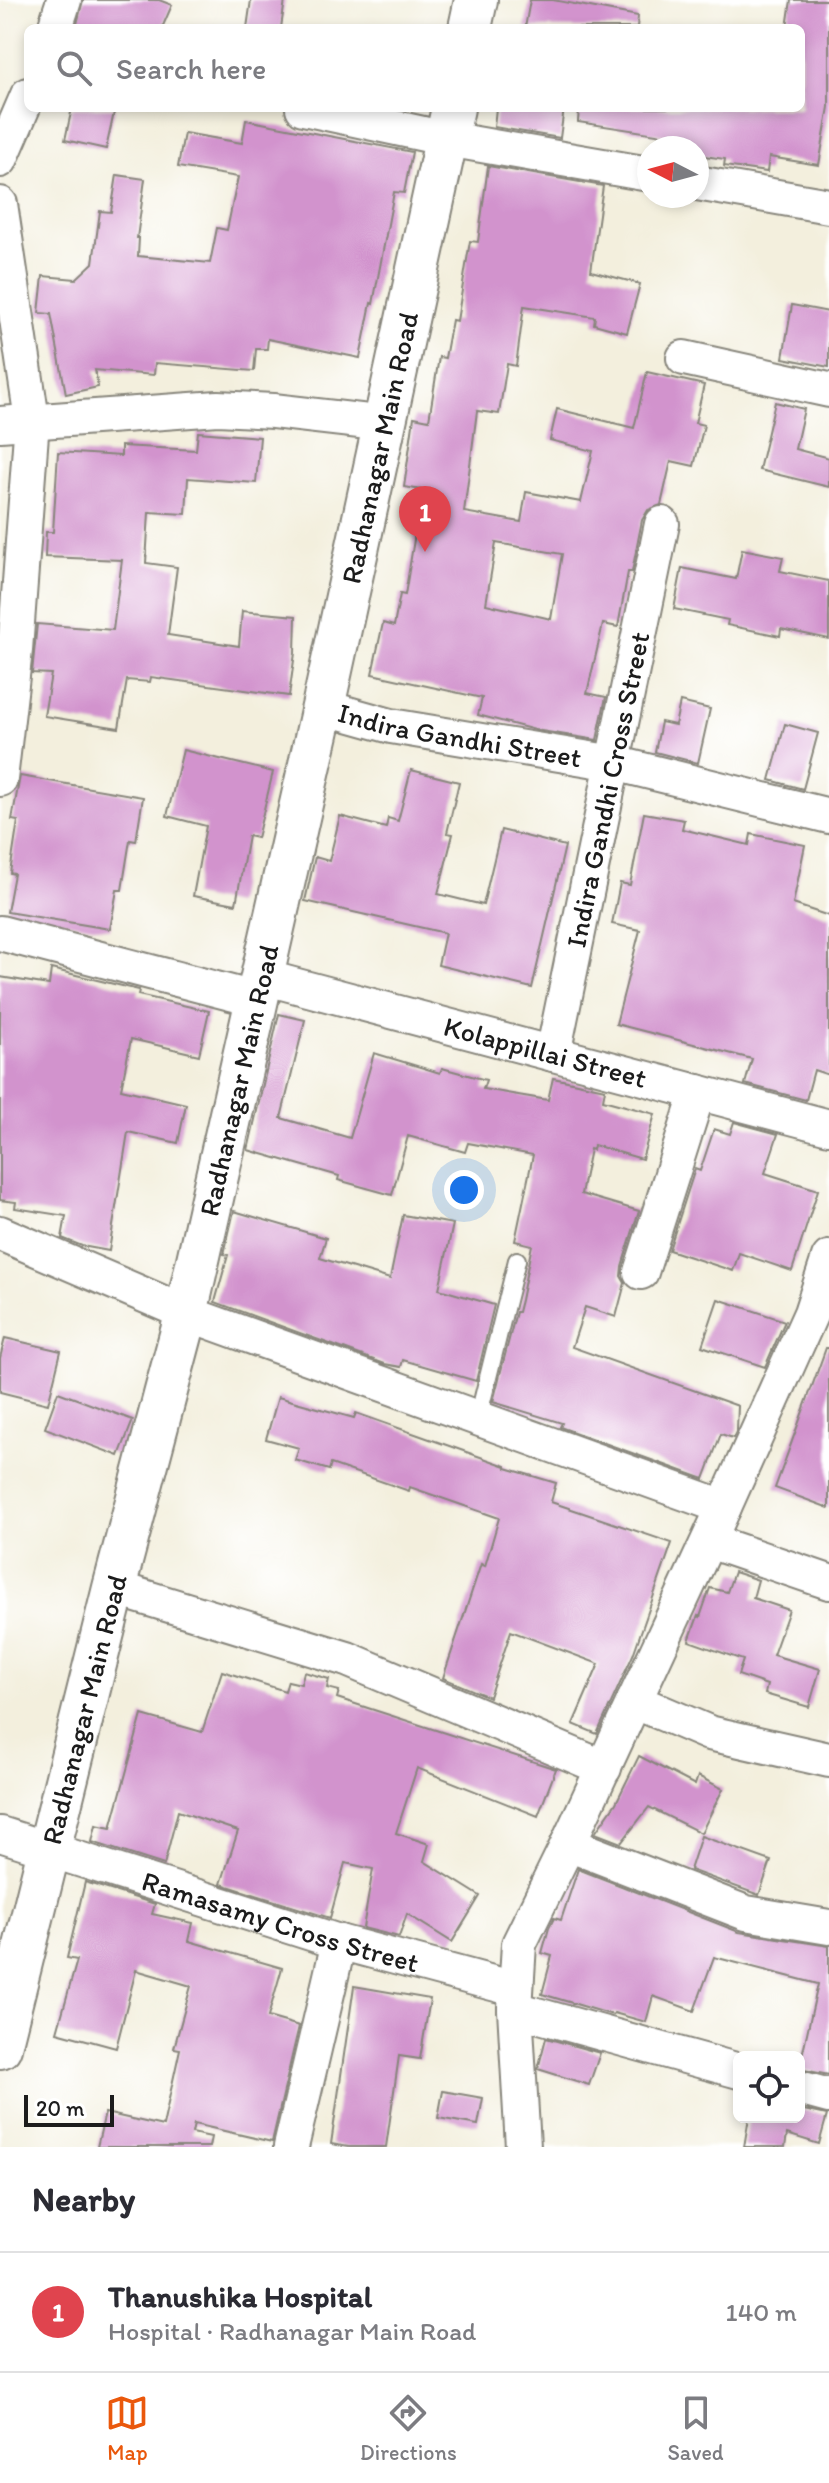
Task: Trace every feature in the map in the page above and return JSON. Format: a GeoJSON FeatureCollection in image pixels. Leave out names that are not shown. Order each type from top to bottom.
{"type":"FeatureCollection","features":[{"type":"Feature","properties":{"kind":"street"},"geometry":{"type":"LineString","coordinates":[[56,24],[64,0]]}},
{"type":"Feature","properties":{"kind":"street"},"geometry":{"type":"LineString","coordinates":[[471,24],[476,0]]}},
{"type":"Feature","properties":{"kind":"street"},"geometry":{"type":"LineString","coordinates":[[0,160],[24,104]]}},
{"type":"Feature","properties":{"kind":"street"},"geometry":{"type":"LineString","coordinates":[[340,112],[450,124],[637,171]]}},
{"type":"Feature","properties":{"kind":"street","name":"Radhanagar Main Road"},"geometry":{"type":"LineString","coordinates":[[0,2047],[186,1313],[386,424],[450,124]]}},
{"type":"Feature","properties":{"kind":"street"},"geometry":{"type":"LineString","coordinates":[[709,185],[829,206]]}},
{"type":"Feature","properties":{"kind":"street"},"geometry":{"type":"LineString","coordinates":[[0,204],[16,422],[15,650],[0,779]]}},
{"type":"Feature","properties":{"kind":"street"},"geometry":{"type":"LineString","coordinates":[[684,358],[829,390]]}},
{"type":"Feature","properties":{"kind":"street"},"geometry":{"type":"LineString","coordinates":[[16,422],[218,408],[386,424]]}},
{"type":"Feature","properties":{"kind":"street","name":"Indira Gandhi Cross Street"},"geometry":{"type":"LineString","coordinates":[[553,1054],[662,524]]}},
{"type":"Feature","properties":{"kind":"street","name":"Indira Gandhi Street"},"geometry":{"type":"LineString","coordinates":[[323,707],[391,726],[614,763],[829,816]]}},
{"type":"Feature","properties":{"kind":"street","name":"Kolappillai Street"},"geometry":{"type":"LineString","coordinates":[[0,933],[553,1054],[829,1127]]}},
{"type":"Feature","properties":{"kind":"street"},"geometry":{"type":"LineString","coordinates":[[641,1272],[698,1092]]}},
{"type":"Feature","properties":{"kind":"street"},"geometry":{"type":"LineString","coordinates":[[0,1233],[186,1313],[724,1507]]}},
{"type":"Feature","properties":{"kind":"street"},"geometry":{"type":"LineString","coordinates":[[523,2147],[515,1999],[519,1944],[524,1928],[568,1844],[724,1507],[820,1316],[829,1258]]}},
{"type":"Feature","properties":{"kind":"street"},"geometry":{"type":"LineString","coordinates":[[709,1541],[829,1582]]}},
{"type":"Feature","properties":{"kind":"street"},"geometry":{"type":"LineString","coordinates":[[114,1588],[347,1659],[604,1768]]}},
{"type":"Feature","properties":{"kind":"street"},"geometry":{"type":"LineString","coordinates":[[634,1701],[709,1733],[829,1760]]}},
{"type":"Feature","properties":{"kind":"street","name":"Ramasamy Cross Street"},"geometry":{"type":"LineString","coordinates":[[0,1834],[733,2069]]}},
{"type":"Feature","properties":{"kind":"street"},"geometry":{"type":"LineString","coordinates":[[568,1844],[746,1913],[829,1927]]}},
{"type":"Feature","properties":{"kind":"street"},"geometry":{"type":"LineString","coordinates":[[291,2147],[339,1942]]}},
{"type":"Feature","properties":{"kind":"street"},"geometry":{"type":"LineString","coordinates":[[805,2090],[829,2096]]}},
{"type":"Feature","properties":{"kind":"lane"},"geometry":{"type":"LineString","coordinates":[[478,1418],[517,1260]]}},
{"type":"Feature","properties":{"kind":"building"},"geometry":{"type":"Polygon","coordinates":[[[83,0],[159,0],[172,5],[164,24],[77,24],[83,0]]]}},
{"type":"Feature","properties":{"kind":"building"},"geometry":{"type":"Polygon","coordinates":[[[251,0],[285,0],[282,24],[248,24],[251,0]]]}},
{"type":"Feature","properties":{"kind":"building"},"geometry":{"type":"Polygon","coordinates":[[[530,0],[553,0],[638,16],[637,24],[526,24],[530,0]]]}},
{"type":"Feature","properties":{"kind":"building"},"geometry":{"type":"Polygon","coordinates":[[[791,0],[829,0],[829,107],[819,165],[769,157],[767,172],[724,166],[725,159],[709,157],[709,136],[670,136],[578,122],[579,112],[805,112],[805,24],[788,24],[791,0]]]}},
{"type":"Feature","properties":{"kind":"building"},"geometry":{"type":"Polygon","coordinates":[[[71,112],[114,112],[106,149],[65,140],[71,112]]]}},
{"type":"Feature","properties":{"kind":"building"},"geometry":{"type":"Polygon","coordinates":[[[496,112],[563,112],[560,138],[494,127],[496,112]]]}},
{"type":"Feature","properties":{"kind":"building"},"geometry":{"type":"Polygon","coordinates":[[[246,120],[412,152],[404,193],[394,192],[360,358],[268,339],[267,349],[256,349],[254,371],[155,363],[154,375],[95,370],[98,387],[66,394],[51,314],[39,313],[43,276],[76,279],[93,263],[100,211],[111,212],[117,175],[145,179],[137,238],[138,256],[210,263],[217,228],[227,230],[238,177],[178,167],[184,133],[242,143],[246,120]]]}},
{"type":"Feature","properties":{"kind":"building"},"geometry":{"type":"Polygon","coordinates":[[[488,166],[603,186],[591,271],[640,284],[627,333],[594,324],[595,317],[524,306],[516,366],[507,364],[499,414],[477,411],[464,512],[521,522],[526,492],[581,502],[593,451],[550,440],[557,409],[634,428],[647,372],[704,385],[695,423],[704,425],[694,466],[671,461],[661,505],[648,510],[642,520],[618,627],[603,624],[587,693],[606,697],[597,740],[535,730],[478,715],[482,698],[372,674],[383,623],[394,626],[400,594],[405,595],[422,490],[404,487],[414,417],[429,420],[439,357],[445,358],[452,320],[457,321],[470,241],[478,242],[488,166]],[[496,543],[486,604],[551,619],[562,554],[496,543]]]}},
{"type":"Feature","properties":{"kind":"building"},"geometry":{"type":"Polygon","coordinates":[[[792,305],[829,312],[829,367],[783,358],[792,305]]]}},
{"type":"Feature","properties":{"kind":"building"},"geometry":{"type":"Polygon","coordinates":[[[775,402],[804,409],[795,449],[829,458],[829,487],[759,470],[775,402]]]}},
{"type":"Feature","properties":{"kind":"building"},"geometry":{"type":"Polygon","coordinates":[[[198,432],[260,437],[256,483],[188,478],[186,514],[149,512],[146,563],[177,567],[168,635],[239,646],[242,611],[296,616],[289,696],[151,677],[150,682],[127,680],[119,728],[44,716],[51,674],[32,673],[37,624],[113,630],[122,560],[45,557],[46,532],[53,532],[58,452],[121,456],[121,446],[196,450],[198,432]]]}},
{"type":"Feature","properties":{"kind":"building"},"geometry":{"type":"Polygon","coordinates":[[[742,549],[783,557],[780,571],[829,581],[829,639],[781,629],[780,636],[727,625],[728,620],[674,609],[682,568],[736,579],[742,549]]]}},
{"type":"Feature","properties":{"kind":"building"},"geometry":{"type":"Polygon","coordinates":[[[680,702],[710,709],[698,763],[655,752],[661,722],[675,725],[680,702]]]}},
{"type":"Feature","properties":{"kind":"building"},"geometry":{"type":"Polygon","coordinates":[[[785,724],[818,733],[803,789],[770,780],[785,724]]]}},
{"type":"Feature","properties":{"kind":"building"},"geometry":{"type":"Polygon","coordinates":[[[183,750],[273,772],[257,838],[248,836],[236,904],[193,896],[206,826],[167,816],[183,750]]]}},
{"type":"Feature","properties":{"kind":"building"},"geometry":{"type":"Polygon","coordinates":[[[411,770],[459,782],[447,833],[453,834],[438,894],[483,905],[501,830],[565,846],[532,988],[438,965],[445,933],[305,901],[315,857],[329,861],[340,816],[386,828],[388,818],[398,821],[411,770]]]}},
{"type":"Feature","properties":{"kind":"building"},"geometry":{"type":"Polygon","coordinates":[[[20,776],[143,797],[136,841],[130,840],[122,890],[117,890],[110,929],[7,912],[18,821],[12,820],[20,776]]]}},
{"type":"Feature","properties":{"kind":"building"},"geometry":{"type":"Polygon","coordinates":[[[644,813],[684,820],[682,829],[749,845],[751,834],[805,845],[793,904],[829,916],[829,1075],[814,1070],[806,1100],[745,1084],[752,1059],[616,1024],[640,930],[612,924],[620,883],[630,885],[644,813]]]}},
{"type":"Feature","properties":{"kind":"building"},"geometry":{"type":"Polygon","coordinates":[[[51,969],[139,990],[138,995],[209,1011],[199,1055],[131,1039],[121,1089],[186,1104],[178,1143],[128,1132],[109,1251],[62,1238],[66,1216],[15,1208],[16,1202],[0,1200],[0,977],[49,985],[51,969]]]}},
{"type":"Feature","properties":{"kind":"building"},"geometry":{"type":"Polygon","coordinates":[[[279,1014],[305,1020],[281,1118],[350,1138],[374,1053],[440,1073],[442,1068],[486,1080],[483,1089],[548,1100],[553,1078],[605,1089],[603,1100],[655,1114],[642,1159],[594,1145],[593,1150],[590,1149],[581,1194],[639,1211],[622,1266],[621,1276],[625,1283],[616,1317],[585,1307],[572,1347],[738,1406],[737,1430],[733,1438],[721,1434],[704,1479],[560,1427],[562,1423],[493,1402],[521,1300],[532,1245],[515,1241],[533,1155],[468,1143],[465,1152],[408,1136],[392,1195],[248,1150],[279,1014]]]}},
{"type":"Feature","properties":{"kind":"building"},"geometry":{"type":"Polygon","coordinates":[[[734,1122],[778,1134],[765,1173],[818,1190],[792,1271],[739,1253],[733,1271],[669,1250],[695,1169],[700,1171],[714,1129],[730,1134],[734,1122]]]}},
{"type":"Feature","properties":{"kind":"building"},"geometry":{"type":"Polygon","coordinates":[[[234,1211],[326,1238],[320,1258],[390,1279],[403,1215],[453,1224],[439,1289],[494,1305],[476,1381],[403,1360],[401,1367],[385,1364],[215,1302],[228,1255],[224,1254],[234,1211]]]}},
{"type":"Feature","properties":{"kind":"building"},"geometry":{"type":"Polygon","coordinates":[[[718,1299],[785,1321],[765,1367],[702,1346],[718,1299]]]}},
{"type":"Feature","properties":{"kind":"building"},"geometry":{"type":"Polygon","coordinates":[[[5,1338],[61,1351],[48,1404],[0,1392],[0,1358],[5,1338]]]}},
{"type":"Feature","properties":{"kind":"building"},"geometry":{"type":"Polygon","coordinates":[[[826,1348],[829,1348],[829,1508],[775,1488],[826,1348]]]}},
{"type":"Feature","properties":{"kind":"building"},"geometry":{"type":"Polygon","coordinates":[[[58,1392],[133,1420],[119,1456],[45,1428],[58,1392]]]}},
{"type":"Feature","properties":{"kind":"building"},"geometry":{"type":"Polygon","coordinates":[[[278,1397],[354,1418],[356,1413],[556,1483],[551,1502],[672,1543],[633,1655],[597,1734],[573,1724],[599,1664],[511,1631],[489,1697],[443,1678],[481,1564],[485,1566],[499,1518],[331,1464],[329,1470],[295,1460],[299,1448],[266,1439],[278,1397]]]}},
{"type":"Feature","properties":{"kind":"building"},"geometry":{"type":"Polygon","coordinates":[[[734,1572],[758,1580],[753,1598],[789,1610],[773,1655],[820,1669],[809,1707],[765,1694],[767,1685],[738,1675],[743,1660],[689,1641],[710,1588],[727,1592],[734,1572]]]}},
{"type":"Feature","properties":{"kind":"building"},"geometry":{"type":"Polygon","coordinates":[[[222,1671],[285,1691],[288,1681],[301,1684],[304,1672],[329,1679],[327,1688],[339,1691],[337,1698],[556,1769],[538,1816],[417,1768],[396,1833],[429,1844],[424,1861],[480,1896],[452,1942],[407,1914],[399,1937],[363,1928],[373,1869],[345,1863],[330,1918],[221,1884],[238,1831],[178,1811],[164,1865],[92,1842],[96,1825],[111,1828],[142,1715],[202,1732],[222,1671]]]}},
{"type":"Feature","properties":{"kind":"building"},"geometry":{"type":"Polygon","coordinates":[[[639,1756],[695,1785],[698,1776],[723,1789],[701,1833],[649,1807],[621,1843],[595,1833],[616,1803],[639,1756]]]}},
{"type":"Feature","properties":{"kind":"building"},"geometry":{"type":"Polygon","coordinates":[[[701,1836],[771,1861],[759,1895],[690,1870],[701,1836]]]}},
{"type":"Feature","properties":{"kind":"building"},"geometry":{"type":"Polygon","coordinates":[[[578,1869],[739,1932],[829,1946],[829,2075],[805,2070],[803,2051],[818,1984],[714,1957],[694,2011],[653,1996],[646,2022],[542,1994],[552,1956],[542,1953],[554,1918],[561,1920],[578,1869]]]}},
{"type":"Feature","properties":{"kind":"building"},"geometry":{"type":"Polygon","coordinates":[[[85,1882],[155,1904],[152,1914],[193,1923],[189,1941],[282,1968],[268,2017],[299,2026],[272,2142],[194,2124],[192,2133],[211,2137],[209,2147],[97,2147],[105,2113],[163,2126],[180,2049],[174,2048],[191,1986],[136,1970],[116,2048],[57,2032],[77,1960],[67,1958],[85,1882]]]}},
{"type":"Feature","properties":{"kind":"building"},"geometry":{"type":"Polygon","coordinates":[[[354,1986],[430,1999],[420,2059],[399,2056],[386,2147],[331,2144],[354,1986]]]}},
{"type":"Feature","properties":{"kind":"building"},"geometry":{"type":"Polygon","coordinates":[[[546,2038],[600,2053],[589,2085],[538,2069],[546,2038]]]}},
{"type":"Feature","properties":{"kind":"building"},"geometry":{"type":"Polygon","coordinates":[[[443,2091],[483,2098],[478,2125],[438,2118],[443,2091]]]}},
{"type":"Feature","properties":{"kind":"building"},"geometry":{"type":"Polygon","coordinates":[[[805,2110],[827,2115],[819,2144],[787,2134],[785,2147],[744,2147],[748,2123],[805,2123],[805,2110]]]}},
{"type":"Feature","properties":{"kind":"place","name":"Thanushika Hospital"},"geometry":{"type":"Point","coordinates":[425,552]}}]}
